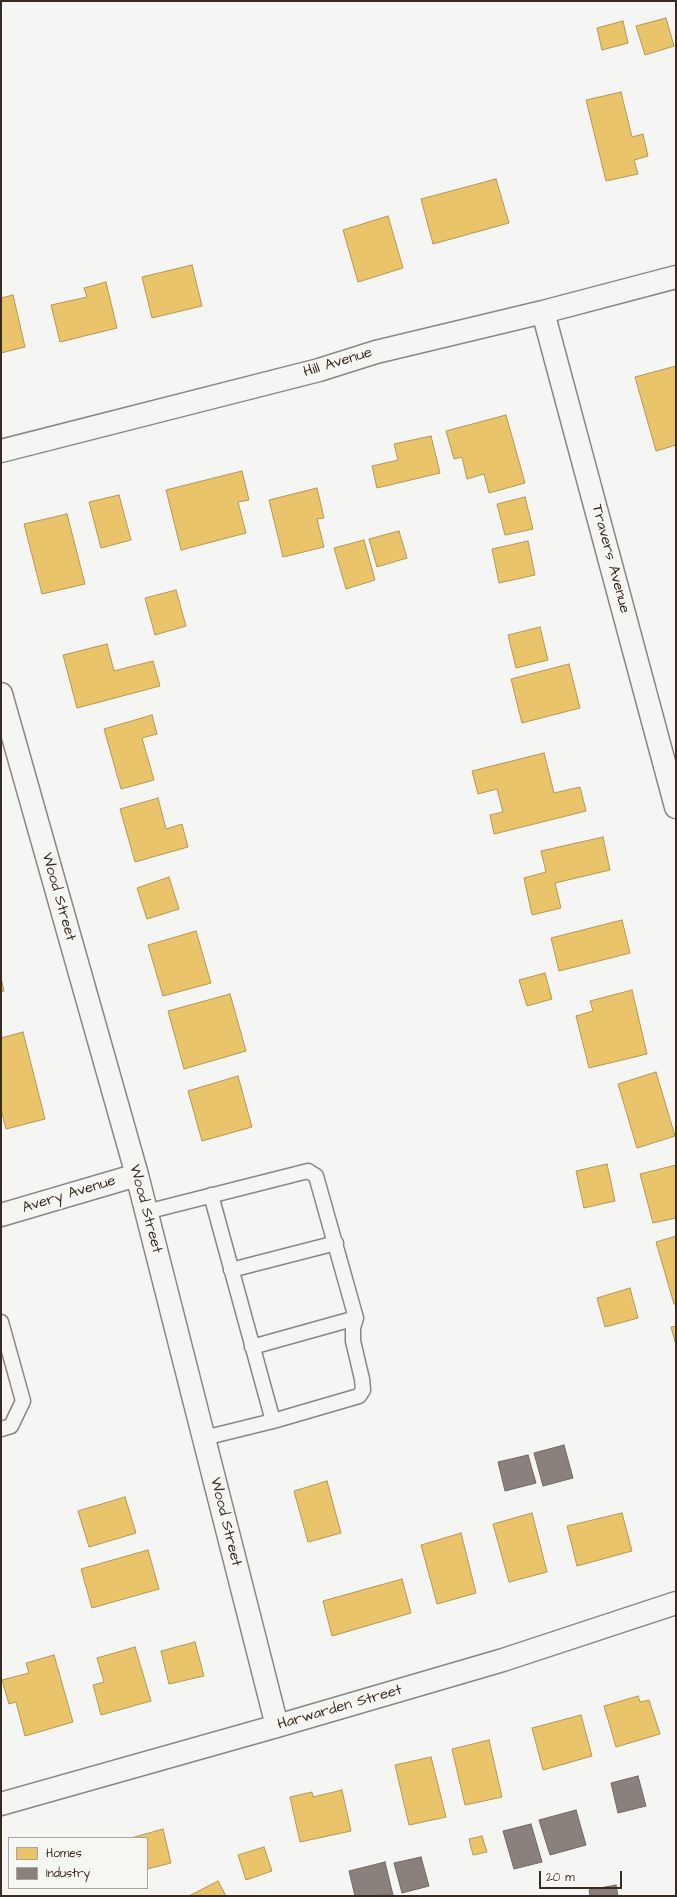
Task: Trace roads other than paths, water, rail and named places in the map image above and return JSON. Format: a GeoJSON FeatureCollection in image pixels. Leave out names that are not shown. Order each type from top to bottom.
{"type":"FeatureCollection","features":[{"type":"Feature","properties":{"kind":"street","name":"Hill Avenue"},"geometry":{"type":"LineString","coordinates":[[1,451],[319,370],[376,352],[544,312],[676,278]]}},
{"type":"Feature","properties":{"kind":"street","name":"Travers Avenue"},"geometry":{"type":"LineString","coordinates":[[544,312],[676,807]]}},
{"type":"Feature","properties":{"kind":"street","name":"Wood Street"},"geometry":{"type":"LineString","coordinates":[[1,694],[137,1175],[277,1726]]}},
{"type":"Feature","properties":{"kind":"street","name":"Avery Avenue"},"geometry":{"type":"LineString","coordinates":[[1,1215],[137,1175]]}},
{"type":"Feature","properties":{"kind":"street","name":"Harwarden Street"},"geometry":{"type":"LineString","coordinates":[[1,1804],[503,1660],[676,1603]]}},
{"type":"Feature","properties":{"kind":"lane"},"geometry":{"type":"LineString","coordinates":[[146,1212],[308,1171],[316,1176],[320,1184],[356,1318],[353,1328],[353,1341],[362,1379],[363,1390],[359,1396],[273,1421],[204,1438]]}},
{"type":"Feature","properties":{"kind":"lane"},"geometry":{"type":"LineString","coordinates":[[211,1195],[273,1421]]}},
{"type":"Feature","properties":{"kind":"lane"},"geometry":{"type":"LineString","coordinates":[[231,1270],[336,1243]]}},
{"type":"Feature","properties":{"kind":"lane"},"geometry":{"type":"LineString","coordinates":[[252,1346],[356,1318]]}},
{"type":"Feature","properties":{"kind":"lane"},"geometry":{"type":"LineString","coordinates":[[1,1322],[23,1401],[11,1426],[1,1429]]}}]}
